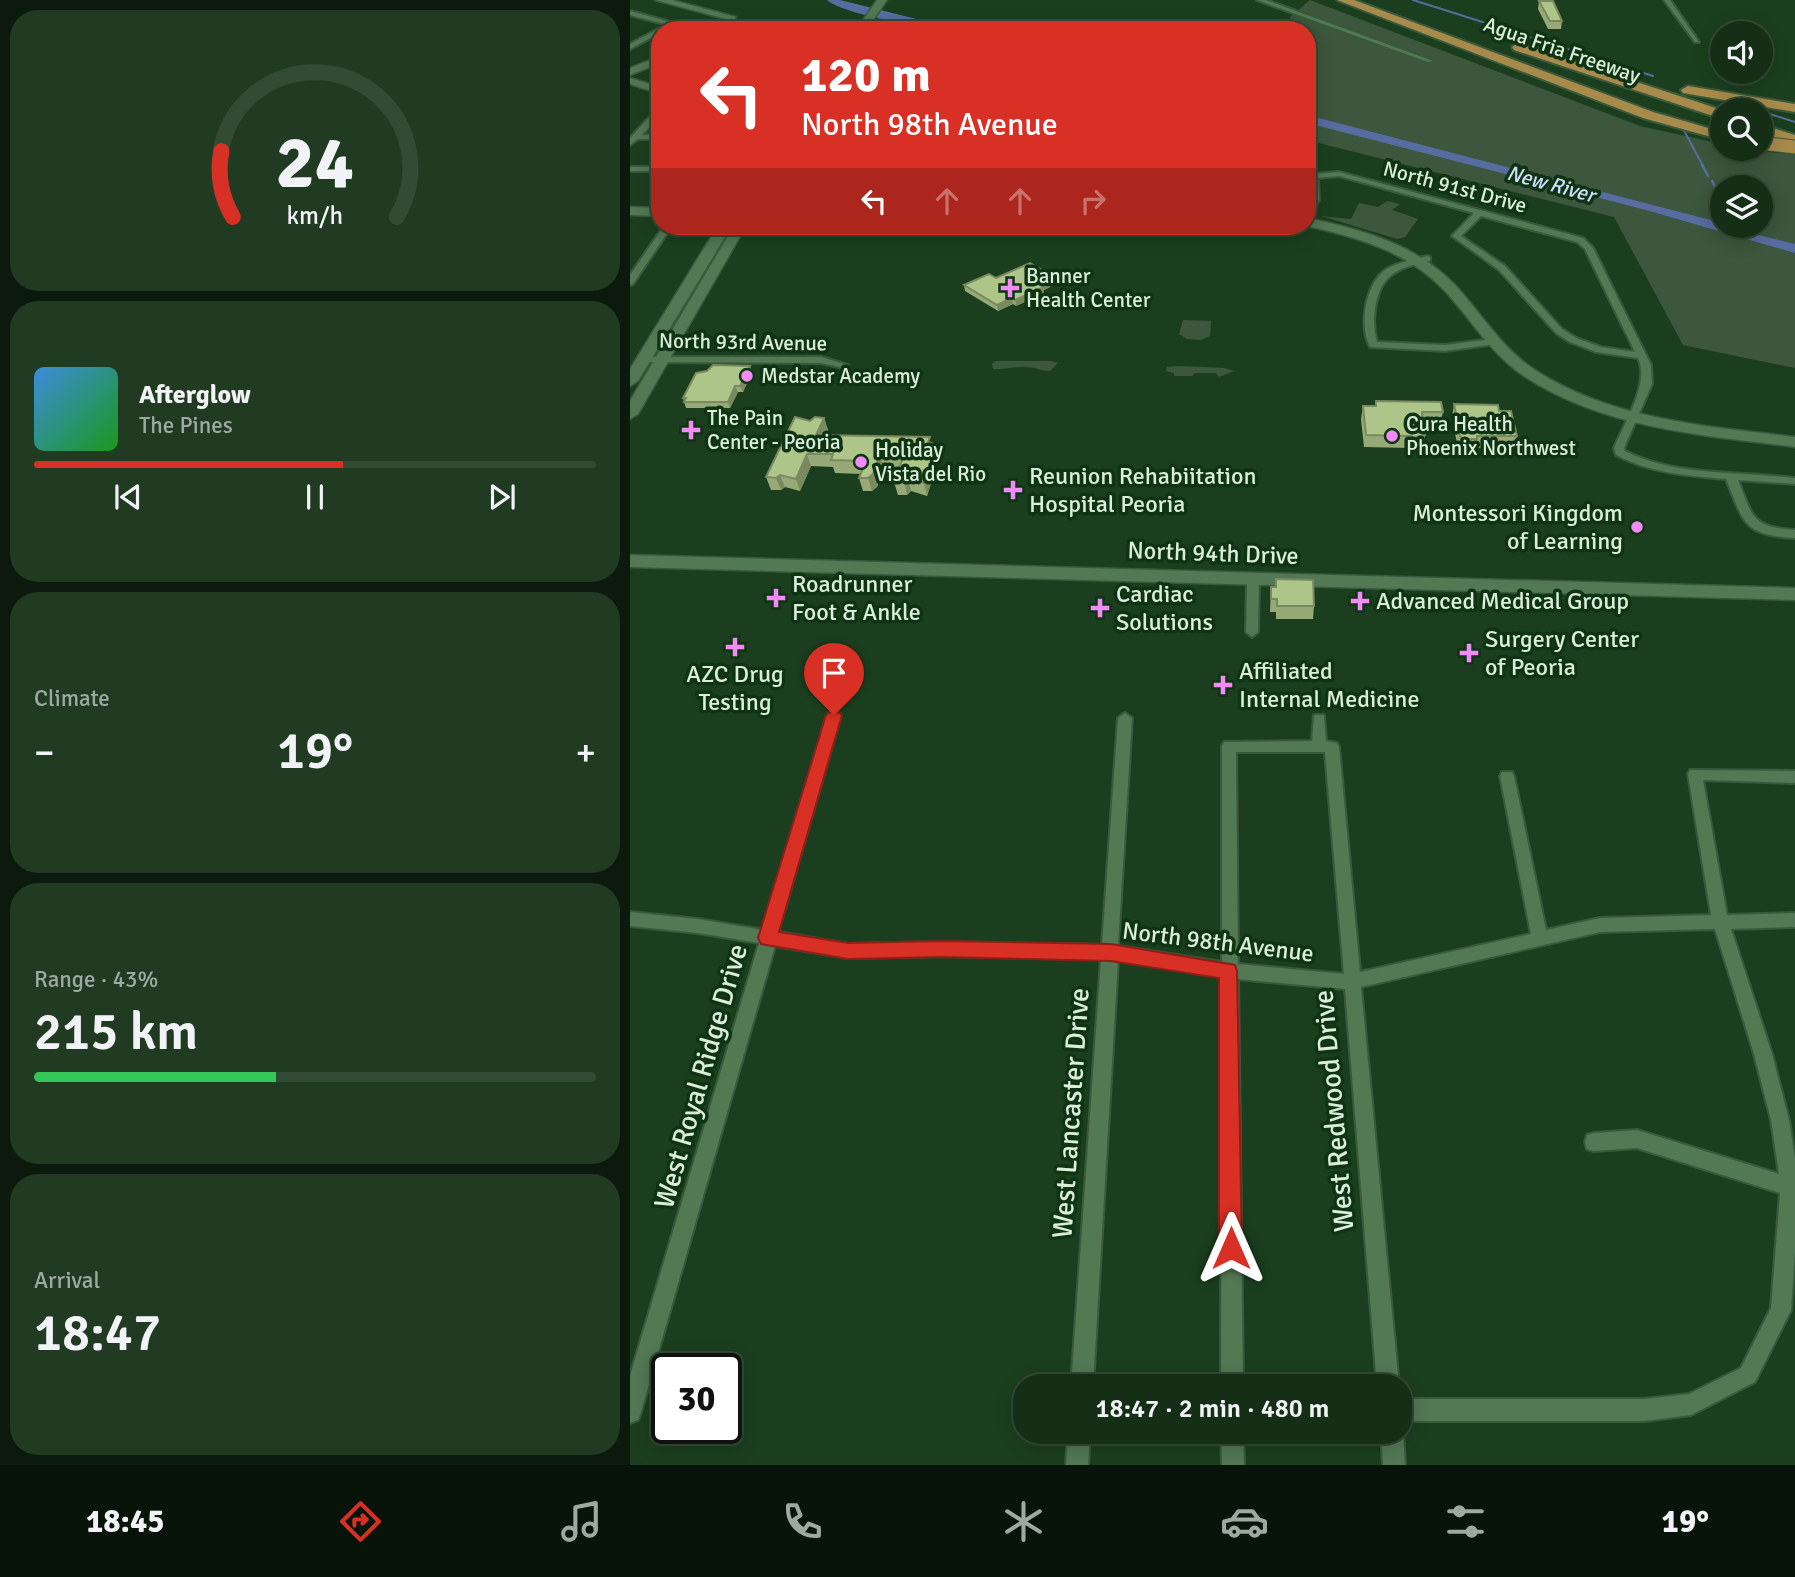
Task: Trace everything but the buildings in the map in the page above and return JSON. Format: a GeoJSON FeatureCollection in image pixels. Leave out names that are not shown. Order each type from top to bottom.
{"type":"FeatureCollection","features":[{"type":"Feature","properties":{"kind":"highway"},"geometry":{"type":"LineString","coordinates":[[1343,0],[1629,108],[1710,132]]}},
{"type":"Feature","properties":{"kind":"highway","name":"Agua Fria Freeway"},"geometry":{"type":"LineString","coordinates":[[1350,0],[1710,122]]}},
{"type":"Feature","properties":{"kind":"highway"},"geometry":{"type":"LineString","coordinates":[[1377,0],[1416,13]]}},
{"type":"Feature","properties":{"kind":"highway","name":"Agua Fria Freeway"},"geometry":{"type":"LineString","coordinates":[[1710,112],[1509,44],[1681,88],[1738,98]]}},
{"type":"Feature","properties":{"kind":"highway","name":"Agua Fria Freeway"},"geometry":{"type":"LineString","coordinates":[[1773,104],[1795,108]]}},
{"type":"Feature","properties":{"kind":"highway"},"geometry":{"type":"LineString","coordinates":[[1773,132],[1795,140]]}},
{"type":"Feature","properties":{"kind":"highway"},"geometry":{"type":"LineString","coordinates":[[1773,144],[1795,148]]}},
{"type":"Feature","properties":{"kind":"street"},"geometry":{"type":"LineString","coordinates":[[660,0],[732,17],[730,21]]}},
{"type":"Feature","properties":{"kind":"street"},"geometry":{"type":"LineString","coordinates":[[678,0],[743,17],[736,21]]}},
{"type":"Feature","properties":{"kind":"street"},"geometry":{"type":"LineString","coordinates":[[1260,0],[1430,61]]}},
{"type":"Feature","properties":{"kind":"street"},"geometry":{"type":"LineString","coordinates":[[1667,0],[1696,41]]}},
{"type":"Feature","properties":{"kind":"street"},"geometry":{"type":"LineString","coordinates":[[867,21],[881,1]]}},
{"type":"Feature","properties":{"kind":"street"},"geometry":{"type":"LineString","coordinates":[[630,13],[661,21]]}},
{"type":"Feature","properties":{"kind":"street"},"geometry":{"type":"LineString","coordinates":[[630,47],[651,35]]}},
{"type":"Feature","properties":{"kind":"street"},"geometry":{"type":"LineString","coordinates":[[643,40],[651,40]]}},
{"type":"Feature","properties":{"kind":"street"},"geometry":{"type":"LineString","coordinates":[[630,77],[651,65]]}},
{"type":"Feature","properties":{"kind":"street"},"geometry":{"type":"LineString","coordinates":[[630,77],[651,69]]}},
{"type":"Feature","properties":{"kind":"street"},"geometry":{"type":"LineString","coordinates":[[630,77],[651,87]]}},
{"type":"Feature","properties":{"kind":"street"},"geometry":{"type":"LineString","coordinates":[[630,89],[651,95]]}},
{"type":"Feature","properties":{"kind":"street"},"geometry":{"type":"LineString","coordinates":[[633,140],[651,121]]}},
{"type":"Feature","properties":{"kind":"street"},"geometry":{"type":"LineString","coordinates":[[633,140],[651,138]]}},
{"type":"Feature","properties":{"kind":"street"},"geometry":{"type":"LineString","coordinates":[[630,169],[651,169]]}},
{"type":"Feature","properties":{"kind":"street","name":"North 91st Drive"},"geometry":{"type":"LineString","coordinates":[[1316,177],[1320,174],[1349,176],[1580,240],[1589,248],[1643,356]]}},
{"type":"Feature","properties":{"kind":"street"},"geometry":{"type":"LineString","coordinates":[[630,211],[651,212]]}},
{"type":"Feature","properties":{"kind":"street"},"geometry":{"type":"LineString","coordinates":[[1480,212],[1456,236],[1502,268],[1559,331],[1584,346],[1643,356],[1647,384],[1619,448],[1620,453],[1635,460],[1699,473],[1795,481]]}},
{"type":"Feature","properties":{"kind":"street"},"geometry":{"type":"LineString","coordinates":[[1316,220],[1356,231],[1422,260],[1465,291],[1507,344],[1544,377]]}},
{"type":"Feature","properties":{"kind":"street"},"geometry":{"type":"LineString","coordinates":[[630,282],[662,235]]}},
{"type":"Feature","properties":{"kind":"street"},"geometry":{"type":"LineString","coordinates":[[630,381],[719,235]]}},
{"type":"Feature","properties":{"kind":"street"},"geometry":{"type":"LineString","coordinates":[[630,414],[735,235]]}},
{"type":"Feature","properties":{"kind":"street"},"geometry":{"type":"LineString","coordinates":[[1422,260],[1506,355],[1589,402],[1696,429],[1795,442]]}},
{"type":"Feature","properties":{"kind":"street"},"geometry":{"type":"LineString","coordinates":[[1422,260],[1392,270],[1382,278],[1369,315],[1373,345],[1445,348],[1492,342]]}},
{"type":"Feature","properties":{"kind":"street","name":"North 93rd Avenue"},"geometry":{"type":"LineString","coordinates":[[643,360],[821,360],[843,365]]}},
{"type":"Feature","properties":{"kind":"street"},"geometry":{"type":"LineString","coordinates":[[1633,413],[1795,434]]}},
{"type":"Feature","properties":{"kind":"street"},"geometry":{"type":"LineString","coordinates":[[1730,475],[1751,523],[1758,530],[1795,534]]}},
{"type":"Feature","properties":{"kind":"street","name":"North 94th Drive"},"geometry":{"type":"LineString","coordinates":[[630,551],[680,557],[1701,587],[1795,594]]}},
{"type":"Feature","properties":{"kind":"street","name":"North 94th Drive"},"geometry":{"type":"LineString","coordinates":[[630,561],[680,557]]}},
{"type":"Feature","properties":{"kind":"street"},"geometry":{"type":"LineString","coordinates":[[1252,632],[1253,574]]}},
{"type":"Feature","properties":{"kind":"street","name":"North 94th Drive"},"geometry":{"type":"LineString","coordinates":[[1701,587],[1795,584]]}},
{"type":"Feature","properties":{"kind":"street","name":"West Royal Ridge Drive"},"geometry":{"type":"LineString","coordinates":[[630,1412],[834,715]]}},
{"type":"Feature","properties":{"kind":"street","name":"West Lancaster Drive"},"geometry":{"type":"LineString","coordinates":[[1083,1374],[1125,718]]}},
{"type":"Feature","properties":{"kind":"street","name":"West Redwood Drive"},"geometry":{"type":"LineString","coordinates":[[1319,719],[1325,747],[1351,982],[1387,1374]]}},
{"type":"Feature","properties":{"kind":"street"},"geometry":{"type":"LineString","coordinates":[[1232,1374],[1229,746],[1325,747]]}},
{"type":"Feature","properties":{"kind":"street"},"geometry":{"type":"LineString","coordinates":[[1412,1410],[1644,1410],[1691,1405],[1748,1375],[1781,1310],[1790,1187],[1780,1120],[1763,1054],[1720,920],[1695,774],[1795,777]]}},
{"type":"Feature","properties":{"kind":"street"},"geometry":{"type":"LineString","coordinates":[[1507,776],[1540,938]]}},
{"type":"Feature","properties":{"kind":"street","name":"North 98th Avenue"},"geometry":{"type":"LineString","coordinates":[[630,919],[698,926],[848,951],[942,949],[1111,952],[1228,971],[1351,982],[1600,925],[1795,919]]}},
{"type":"Feature","properties":{"kind":"street"},"geometry":{"type":"LineString","coordinates":[[1594,1142],[1637,1139],[1790,1187]]}},
{"type":"Feature","properties":{"kind":"street"},"geometry":{"type":"LineString","coordinates":[[1077,1465],[1078,1444]]}},
{"type":"Feature","properties":{"kind":"street"},"geometry":{"type":"LineString","coordinates":[[1232,1444],[1233,1465]]}},
{"type":"Feature","properties":{"kind":"street"},"geometry":{"type":"LineString","coordinates":[[1393,1444],[1394,1465]]}},
{"type":"Feature","properties":{"kind":"green space"},"geometry":{"type":"Polygon","coordinates":[[[1310,0],[1640,126],[1710,141],[1710,161],[1773,161],[1773,152],[1795,154],[1795,368],[1683,345],[1614,217],[1316,142],[1316,21],[1290,21],[1290,17],[1310,0]]]}},
{"type":"Feature","properties":{"kind":"green space"},"geometry":{"type":"Polygon","coordinates":[[[1387,201],[1400,204],[1392,210],[1418,219],[1405,237],[1397,239],[1321,216],[1351,219],[1359,203],[1378,207],[1387,201]]]}},
{"type":"Feature","properties":{"kind":"green space"},"geometry":{"type":"Polygon","coordinates":[[[1183,320],[1211,321],[1210,336],[1201,340],[1187,339],[1179,334],[1183,320]]]}},
{"type":"Feature","properties":{"kind":"green space"},"geometry":{"type":"Polygon","coordinates":[[[996,361],[1058,363],[1050,371],[1028,367],[993,369],[992,364],[996,361]]]}},
{"type":"Feature","properties":{"kind":"green space"},"geometry":{"type":"Polygon","coordinates":[[[1167,367],[1234,371],[1219,377],[1216,373],[1174,376],[1174,373],[1166,371],[1167,367]]]}},
{"type":"Feature","properties":{"kind":"waterway","name":"New River"},"geometry":{"type":"LineString","coordinates":[[832,0],[844,6],[914,21]]}},
{"type":"Feature","properties":{"kind":"waterway"},"geometry":{"type":"LineString","coordinates":[[1413,0],[1653,76]]}},
{"type":"Feature","properties":{"kind":"waterway"},"geometry":{"type":"LineString","coordinates":[[1773,115],[1795,122]]}},
{"type":"Feature","properties":{"kind":"waterway","name":"New River"},"geometry":{"type":"LineString","coordinates":[[1316,121],[1651,207],[1795,249]]}},
{"type":"Feature","properties":{"kind":"waterway"},"geometry":{"type":"LineString","coordinates":[[1681,125],[1703,166]]}},
{"type":"Feature","properties":{"kind":"waterway"},"geometry":{"type":"LineString","coordinates":[[1702,165],[1708,176]]}},
{"type":"Feature","properties":{"kind":"place","name":"Banner Health Center"},"geometry":{"type":"Point","coordinates":[1010,288]}},
{"type":"Feature","properties":{"kind":"place","name":"Medstar Academy"},"geometry":{"type":"Point","coordinates":[747,376]}},
{"type":"Feature","properties":{"kind":"place","name":"The Pain Center - Peoria"},"geometry":{"type":"Point","coordinates":[691,430]}},
{"type":"Feature","properties":{"kind":"place","name":"Cura Health Phoenix Northwest"},"geometry":{"type":"Point","coordinates":[1392,436]}},
{"type":"Feature","properties":{"kind":"place","name":"Holiday Vista del Rio"},"geometry":{"type":"Point","coordinates":[861,462]}},
{"type":"Feature","properties":{"kind":"place","name":"Reunion Rehabiitation Hospital Peoria"},"geometry":{"type":"Point","coordinates":[1013,490]}},
{"type":"Feature","properties":{"kind":"place","name":"Montessori Kingdom of Learning"},"geometry":{"type":"Point","coordinates":[1637,527]}},
{"type":"Feature","properties":{"kind":"place","name":"Roadrunner Foot & Ankle"},"geometry":{"type":"Point","coordinates":[776,598]}},
{"type":"Feature","properties":{"kind":"place","name":"Advanced Medical Group"},"geometry":{"type":"Point","coordinates":[1360,601]}},
{"type":"Feature","properties":{"kind":"place","name":"Cardiac Solutions"},"geometry":{"type":"Point","coordinates":[1100,608]}},
{"type":"Feature","properties":{"kind":"place","name":"AZC Drug Testing"},"geometry":{"type":"Point","coordinates":[735,647]}},
{"type":"Feature","properties":{"kind":"place","name":"Surgery Center of Peoria"},"geometry":{"type":"Point","coordinates":[1469,653]}},
{"type":"Feature","properties":{"kind":"place","name":"Affiliated Internal Medicine"},"geometry":{"type":"Point","coordinates":[1223,685]}},
{"type":"Feature","properties":{"kind":"route"},"geometry":{"type":"LineString","coordinates":[[834,715],[768,938],[848,951],[942,949],[1111,952],[1228,971],[1231,1248]]}}]}
